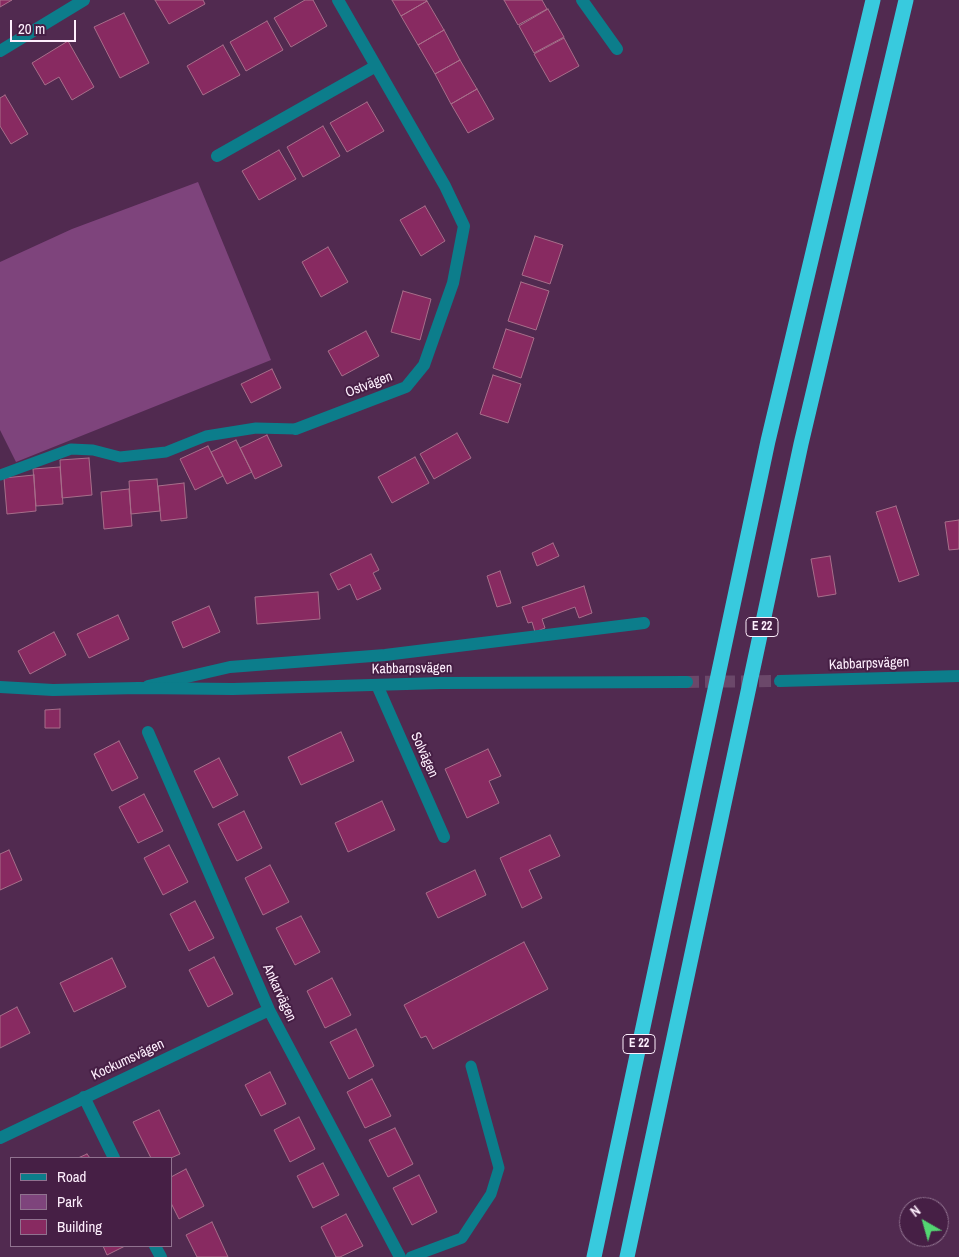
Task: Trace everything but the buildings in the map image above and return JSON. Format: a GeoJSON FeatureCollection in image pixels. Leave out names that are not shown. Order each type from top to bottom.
{"type":"FeatureCollection","features":[{"type":"Feature","properties":{"kind":"highway","name":"E 22"},"geometry":{"type":"LineString","coordinates":[[594,1257],[768,441],[873,0]]}},
{"type":"Feature","properties":{"kind":"highway","name":"E 22"},"geometry":{"type":"LineString","coordinates":[[627,1257],[801,444],[906,0]]}},
{"type":"Feature","properties":{"kind":"street"},"geometry":{"type":"LineString","coordinates":[[0,51],[84,0]]}},
{"type":"Feature","properties":{"kind":"street","name":"Ostvägen"},"geometry":{"type":"LineString","coordinates":[[296,429],[406,387],[424,365],[453,283],[464,226],[445,186],[338,0]]}},
{"type":"Feature","properties":{"kind":"street"},"geometry":{"type":"LineString","coordinates":[[582,0],[617,50]]}},
{"type":"Feature","properties":{"kind":"street"},"geometry":{"type":"LineString","coordinates":[[217,156],[376,66]]}},
{"type":"Feature","properties":{"kind":"street","name":"Kabbarpsvägen"},"geometry":{"type":"LineString","coordinates":[[138,688],[230,667],[385,655],[644,623]]}},
{"type":"Feature","properties":{"kind":"street","name":"Kabbarpsvägen"},"geometry":{"type":"LineString","coordinates":[[780,682],[959,676]]}},
{"type":"Feature","properties":{"kind":"street","name":"Kabbarpsvägen"},"geometry":{"type":"LineString","coordinates":[[0,688],[53,690],[138,688],[233,689],[377,685],[687,682]]}},
{"type":"Feature","properties":{"kind":"street","name":"Solvägen"},"geometry":{"type":"LineString","coordinates":[[377,685],[444,837]]}},
{"type":"Feature","properties":{"kind":"street","name":"Ankarvägen"},"geometry":{"type":"LineString","coordinates":[[148,732],[269,1010],[400,1257]]}},
{"type":"Feature","properties":{"kind":"street","name":"Kockumsvägen"},"geometry":{"type":"LineString","coordinates":[[0,1138],[269,1010]]}},
{"type":"Feature","properties":{"kind":"street"},"geometry":{"type":"LineString","coordinates":[[84,1097],[114,1157]]}},
{"type":"Feature","properties":{"kind":"lane","name":"Ostvägen"},"geometry":{"type":"LineString","coordinates":[[0,475],[71,449],[93,450],[120,457],[166,452],[206,436],[256,428],[296,429]]}},
{"type":"Feature","properties":{"kind":"lane"},"geometry":{"type":"LineString","coordinates":[[411,1257],[462,1238],[491,1194],[499,1168],[471,1066]]}},
{"type":"Feature","properties":{"kind":"green space"},"geometry":{"type":"Polygon","coordinates":[[[198,182],[271,360],[16,462],[0,430],[0,262],[72,229],[198,182]]]}},
{"type":"Feature","properties":{"kind":"tunnel"},"geometry":{"type":"LineString","coordinates":[[687,682],[780,681]]}}]}
